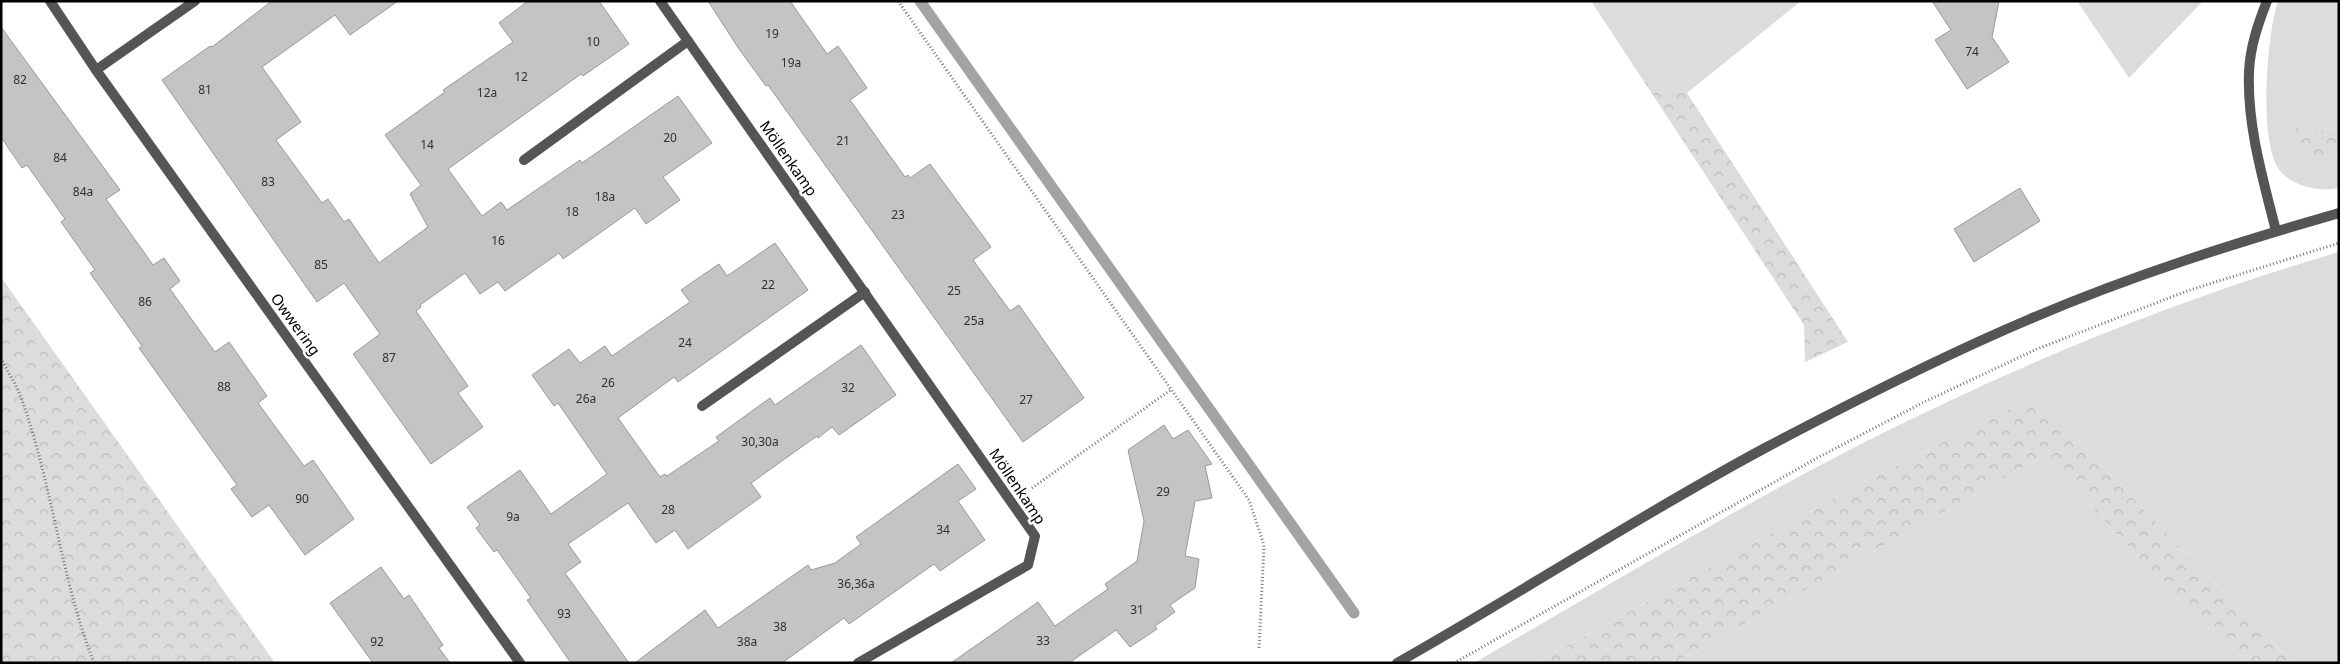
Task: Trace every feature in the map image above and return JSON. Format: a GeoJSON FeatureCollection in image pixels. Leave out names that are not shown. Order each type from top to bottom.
{"type":"FeatureCollection","features":[{"type":"Feature","properties":{"kind":"street","name":"Owwering"},"geometry":{"type":"LineString","coordinates":[[50,1],[96,70],[520,663]]}},
{"type":"Feature","properties":{"kind":"street"},"geometry":{"type":"LineString","coordinates":[[96,70],[195,1]]}},
{"type":"Feature","properties":{"kind":"street","name":"Möllenkamp"},"geometry":{"type":"LineString","coordinates":[[660,1],[866,292],[1035,536],[1028,565],[858,663]]}},
{"type":"Feature","properties":{"kind":"street"},"geometry":{"type":"LineString","coordinates":[[2267,1],[2256,28],[2249,72],[2255,144],[2276,231]]}},
{"type":"Feature","properties":{"kind":"street"},"geometry":{"type":"LineString","coordinates":[[524,160],[688,41]]}},
{"type":"Feature","properties":{"kind":"street"},"geometry":{"type":"LineString","coordinates":[[1397,663],[1487,612],[1643,517],[1765,448],[1894,382],[2031,318],[2149,273],[2339,212]]}},
{"type":"Feature","properties":{"kind":"street"},"geometry":{"type":"LineString","coordinates":[[702,406],[866,292]]}},
{"type":"Feature","properties":{"kind":"path"},"geometry":{"type":"LineString","coordinates":[[898,1],[1249,500],[1264,545],[1259,648]]}},
{"type":"Feature","properties":{"kind":"path"},"geometry":{"type":"LineString","coordinates":[[1454,663],[1817,458],[1940,395],[2037,349],[2169,298],[2306,252],[2339,243]]}},
{"type":"Feature","properties":{"kind":"path"},"geometry":{"type":"LineString","coordinates":[[1,358],[23,401],[46,480],[75,610],[94,663]]}},
{"type":"Feature","properties":{"kind":"path"},"geometry":{"type":"LineString","coordinates":[[1012,502],[1172,389]]}},
{"type":"Feature","properties":{"kind":"green space"},"geometry":{"type":"Polygon","coordinates":[[[1591,1],[1801,1],[1687,93],[1643,80],[1591,1]]]}},
{"type":"Feature","properties":{"kind":"green space"},"geometry":{"type":"Polygon","coordinates":[[[2077,1],[2203,1],[2129,78],[2077,1]]]}},
{"type":"Feature","properties":{"kind":"green space"},"geometry":{"type":"Polygon","coordinates":[[[2278,1],[2339,1],[2339,129],[2311,130],[2293,117],[2313,164],[2339,158],[2339,188],[2316,189],[2294,182],[2282,173],[2274,160],[2269,141],[2266,90],[2270,38],[2278,1]]]}},
{"type":"Feature","properties":{"kind":"green space"},"geometry":{"type":"Polygon","coordinates":[[[1643,80],[1687,93],[1848,342],[1805,362],[1804,325],[1643,80]]]}},
{"type":"Feature","properties":{"kind":"green space"},"geometry":{"type":"Polygon","coordinates":[[[2293,116],[2311,130],[2339,129],[2339,158],[2313,164],[2298,141],[2293,116]]]}},
{"type":"Feature","properties":{"kind":"green space"},"geometry":{"type":"Polygon","coordinates":[[[2339,252],[2339,663],[2292,663],[2035,396],[1867,480],[1536,663],[1474,663],[1766,495],[1922,414],[2039,361],[2157,313],[2217,291],[2339,252]]]}},
{"type":"Feature","properties":{"kind":"green space"},"geometry":{"type":"Polygon","coordinates":[[[1,277],[275,663],[1,663],[1,277]]]}},
{"type":"Feature","properties":{"kind":"green space"},"geometry":{"type":"Polygon","coordinates":[[[2035,396],[2292,663],[2249,663],[2186,607],[2043,456],[1675,663],[1536,663],[1867,480],[2035,396]]]}},
{"type":"Feature","properties":{"kind":"green space"},"geometry":{"type":"Polygon","coordinates":[[[2043,456],[2186,607],[2249,663],[1675,663],[2043,456]]]}},
{"type":"Feature","properties":{"kind":"building"},"geometry":{"type":"Polygon","coordinates":[[[272,1],[398,1],[350,35],[335,15],[262,67],[301,122],[276,140],[322,203],[328,199],[344,222],[349,219],[379,263],[428,227],[410,194],[421,185],[385,135],[445,92],[443,90],[513,42],[499,23],[528,1],[599,1],[629,44],[583,76],[581,74],[448,169],[482,216],[501,202],[507,210],[580,160],[582,163],[678,96],[712,143],[663,177],[680,200],[646,224],[635,208],[563,259],[559,253],[505,291],[498,282],[480,294],[465,273],[420,305],[421,307],[416,311],[468,386],[458,393],[483,427],[431,464],[353,354],[380,334],[344,283],[317,302],[162,80],[210,46],[212,47],[272,1]]]}},
{"type":"Feature","properties":{"kind":"building"},"geometry":{"type":"Polygon","coordinates":[[[708,1],[790,1],[827,54],[838,46],[867,88],[850,100],[905,177],[908,175],[910,178],[930,164],[991,247],[973,260],[1010,311],[1019,305],[1084,398],[1023,442],[768,85],[766,86],[739,49],[708,1]]]}},
{"type":"Feature","properties":{"kind":"building"},"geometry":{"type":"Polygon","coordinates":[[[1932,1],[1999,1],[1992,37],[2009,62],[1967,89],[1935,40],[1951,30],[1932,1]]]}},
{"type":"Feature","properties":{"kind":"building"},"geometry":{"type":"Polygon","coordinates":[[[1,27],[120,190],[106,199],[153,265],[164,258],[180,281],[170,289],[215,352],[229,342],[267,396],[258,403],[304,466],[313,460],[354,519],[305,555],[269,505],[252,517],[231,489],[237,485],[139,348],[142,346],[90,273],[95,270],[61,222],[65,219],[27,165],[22,168],[1,137],[1,27]]]}},
{"type":"Feature","properties":{"kind":"building"},"geometry":{"type":"Polygon","coordinates":[[[2020,188],[2040,221],[1974,262],[1954,229],[2020,188]]]}},
{"type":"Feature","properties":{"kind":"building"},"geometry":{"type":"Polygon","coordinates":[[[775,243],[808,290],[678,382],[674,377],[618,418],[660,477],[665,474],[667,476],[719,441],[716,437],[770,398],[775,405],[861,345],[896,395],[839,435],[832,427],[818,438],[817,436],[751,483],[761,497],[688,549],[675,530],[656,543],[628,503],[568,544],[581,562],[565,573],[629,663],[571,663],[527,600],[531,598],[497,550],[494,552],[476,528],[480,525],[467,507],[520,470],[551,514],[607,474],[558,403],[554,406],[532,375],[569,349],[580,363],[605,346],[612,356],[690,302],[681,290],[719,264],[727,276],[775,243]]]}},
{"type":"Feature","properties":{"kind":"building"},"geometry":{"type":"Polygon","coordinates":[[[1164,425],[1173,439],[1188,430],[1212,464],[1205,466],[1212,498],[1195,501],[1185,556],[1199,559],[1195,588],[1170,605],[1175,612],[1155,626],[1157,629],[1130,647],[1116,630],[1069,663],[951,663],[1038,602],[1055,626],[1108,589],[1105,584],[1137,561],[1144,521],[1128,450],[1164,425]]]}},
{"type":"Feature","properties":{"kind":"building"},"geometry":{"type":"Polygon","coordinates":[[[958,464],[976,489],[958,501],[985,540],[940,571],[934,564],[849,624],[844,618],[782,663],[635,663],[705,610],[718,628],[808,565],[811,570],[835,563],[861,544],[856,537],[958,464]]]}},
{"type":"Feature","properties":{"kind":"building"},"geometry":{"type":"Polygon","coordinates":[[[381,567],[404,599],[409,595],[443,645],[439,648],[450,663],[373,663],[330,603],[381,567]]]}},
{"type":"Feature","properties":{"kind":"waterway"},"geometry":{"type":"LineString","coordinates":[[920,1],[1354,613]]}}]}
